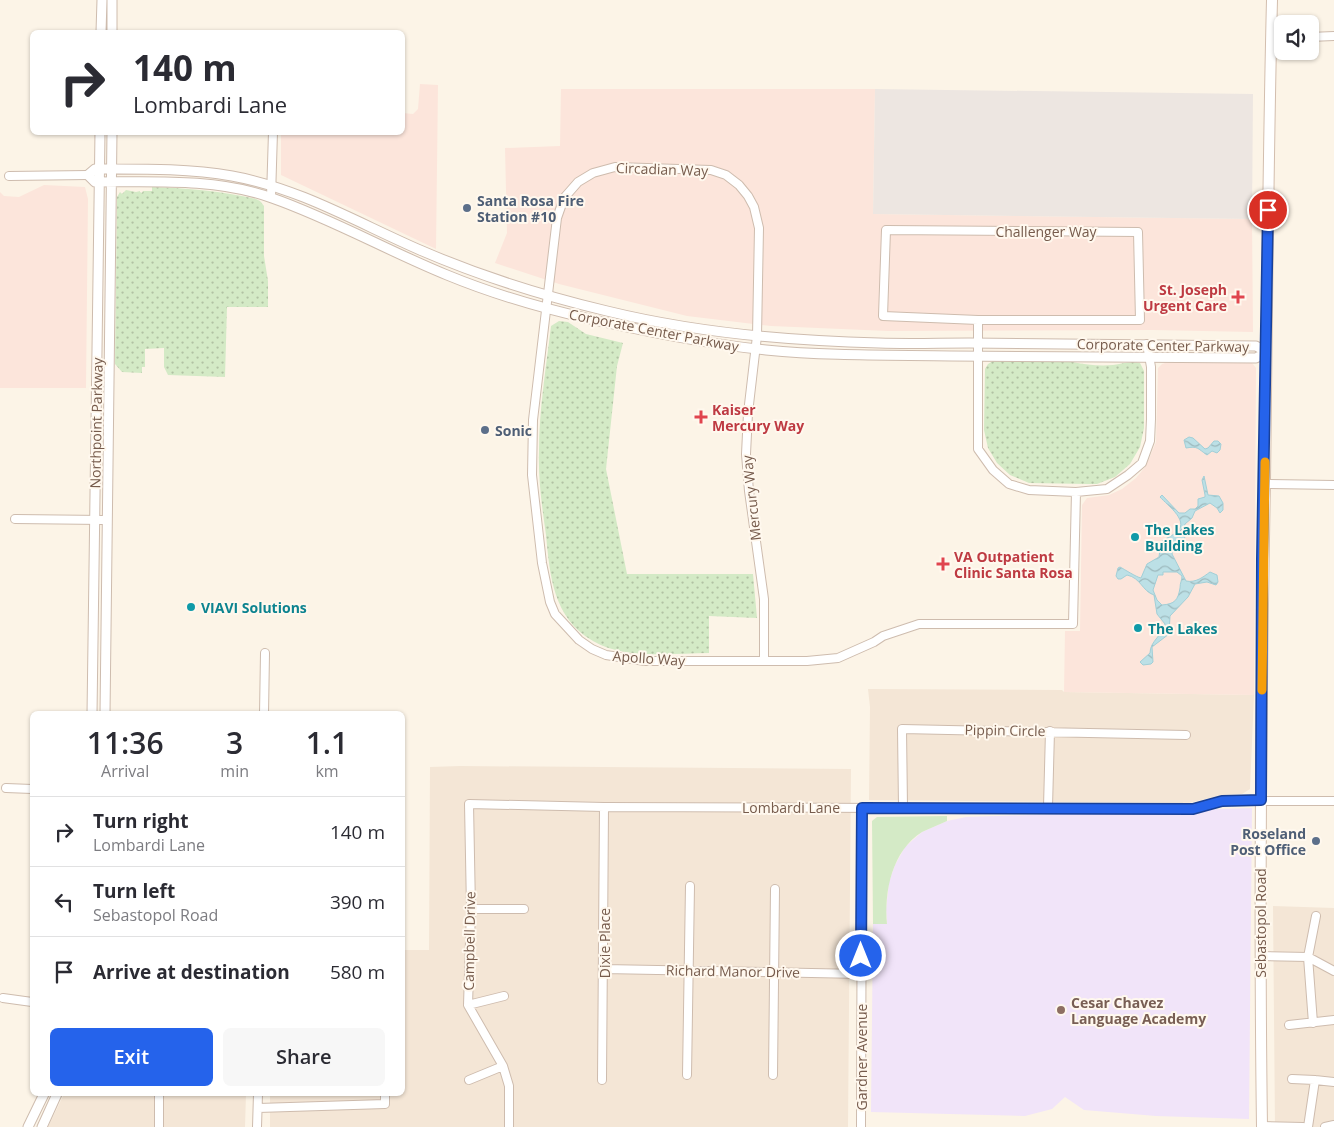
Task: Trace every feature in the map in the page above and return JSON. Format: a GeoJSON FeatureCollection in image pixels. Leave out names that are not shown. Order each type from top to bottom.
{"type":"FeatureCollection","features":[{"type":"Feature","properties":{"kind":"main road","name":"Sebastopol Road"},"geometry":{"type":"LineString","coordinates":[[1262,1126],[1259,882],[1262,559],[1272,0]]}},
{"type":"Feature","properties":{"kind":"street"},"geometry":{"type":"LineString","coordinates":[[101,30],[102,0]]}},
{"type":"Feature","properties":{"kind":"street"},"geometry":{"type":"LineString","coordinates":[[112,0],[112,30]]}},
{"type":"Feature","properties":{"kind":"street"},"geometry":{"type":"LineString","coordinates":[[1319,37],[1334,36]]}},
{"type":"Feature","properties":{"kind":"street","name":"Northpoint Parkway"},"geometry":{"type":"LineString","coordinates":[[92,711],[99,520],[100,135]]}},
{"type":"Feature","properties":{"kind":"street","name":"Northpoint Parkway"},"geometry":{"type":"LineString","coordinates":[[105,711],[112,135]]}},
{"type":"Feature","properties":{"kind":"street"},"geometry":{"type":"LineString","coordinates":[[272,197],[273,135]]}},
{"type":"Feature","properties":{"kind":"street","name":"Circadian Way"},"geometry":{"type":"LineString","coordinates":[[548,295],[558,212],[567,194],[578,182],[593,173],[610,168],[711,170],[726,176],[739,185],[751,200],[757,215],[759,234],[757,336]]}},
{"type":"Feature","properties":{"kind":"street","name":"Corporate Center Parkway"},"geometry":{"type":"LineString","coordinates":[[88,175],[95,169],[198,172],[232,176],[272,186],[307,198],[453,263],[548,295],[606,311],[665,324],[757,336],[822,341],[1256,346],[1266,352],[1256,358],[859,355],[756,349],[710,343],[546,309],[449,276],[272,197],[218,186],[181,182],[99,182]]}},
{"type":"Feature","properties":{"kind":"street"},"geometry":{"type":"LineString","coordinates":[[9,176],[88,175],[95,182],[99,182]]}},
{"type":"Feature","properties":{"kind":"street","name":"Challenger Way"},"geometry":{"type":"LineString","coordinates":[[886,230],[1138,232],[1140,320],[978,320],[883,316],[886,230]]}},
{"type":"Feature","properties":{"kind":"street","name":"Apollo Way"},"geometry":{"type":"LineString","coordinates":[[548,295],[533,420],[532,475],[543,571],[547,592],[555,614],[580,640],[592,649],[606,655],[645,661],[807,661],[838,658],[883,636],[918,624],[1073,624],[1076,492]]}},
{"type":"Feature","properties":{"kind":"street"},"geometry":{"type":"LineString","coordinates":[[978,320],[978,449],[993,470],[1010,484],[1029,490],[1076,492],[1107,489],[1142,463],[1150,441],[1151,367],[1146,344]]}},
{"type":"Feature","properties":{"kind":"street","name":"Mercury Way"},"geometry":{"type":"LineString","coordinates":[[757,336],[747,421],[746,454],[764,606],[764,661]]}},
{"type":"Feature","properties":{"kind":"street"},"geometry":{"type":"LineString","coordinates":[[1264,484],[1334,485]]}},
{"type":"Feature","properties":{"kind":"street"},"geometry":{"type":"LineString","coordinates":[[15,520],[99,520]]}},
{"type":"Feature","properties":{"kind":"street"},"geometry":{"type":"LineString","coordinates":[[264,653],[264,711]]}},
{"type":"Feature","properties":{"kind":"street","name":"Pippin Circle"},"geometry":{"type":"LineString","coordinates":[[903,807],[902,729],[1186,735]]}},
{"type":"Feature","properties":{"kind":"street"},"geometry":{"type":"LineString","coordinates":[[1048,807],[1050,731]]}},
{"type":"Feature","properties":{"kind":"street"},"geometry":{"type":"LineString","coordinates":[[6,788],[30,789]]}},
{"type":"Feature","properties":{"kind":"street","name":"Lombardi Lane"},"geometry":{"type":"LineString","coordinates":[[470,804],[604,807],[1048,807],[1193,809],[1222,801],[1334,801]]}},
{"type":"Feature","properties":{"kind":"street","name":"Campbell Drive"},"geometry":{"type":"LineString","coordinates":[[470,804],[471,909],[468,1005],[503,1066],[509,1086],[509,1127]]}},
{"type":"Feature","properties":{"kind":"street","name":"Dixie Place"},"geometry":{"type":"LineString","coordinates":[[602,1080],[604,807]]}},
{"type":"Feature","properties":{"kind":"street","name":"Gardner Avenue"},"geometry":{"type":"LineString","coordinates":[[861,1127],[862,808]]}},
{"type":"Feature","properties":{"kind":"street"},"geometry":{"type":"LineString","coordinates":[[687,1075],[690,886]]}},
{"type":"Feature","properties":{"kind":"street"},"geometry":{"type":"LineString","coordinates":[[773,1075],[775,889]]}},
{"type":"Feature","properties":{"kind":"street"},"geometry":{"type":"LineString","coordinates":[[471,909],[524,909]]}},
{"type":"Feature","properties":{"kind":"street"},"geometry":{"type":"LineString","coordinates":[[1313,1023],[1308,957],[1316,916]]}},
{"type":"Feature","properties":{"kind":"street"},"geometry":{"type":"LineString","coordinates":[[1260,956],[1308,957],[1334,971]]}},
{"type":"Feature","properties":{"kind":"street","name":"Richard Manor Drive"},"geometry":{"type":"LineString","coordinates":[[604,969],[861,974]]}},
{"type":"Feature","properties":{"kind":"street"},"geometry":{"type":"LineString","coordinates":[[468,1005],[504,996]]}},
{"type":"Feature","properties":{"kind":"street"},"geometry":{"type":"LineString","coordinates":[[3,998],[30,1002]]}},
{"type":"Feature","properties":{"kind":"street"},"geometry":{"type":"LineString","coordinates":[[1289,1024],[1334,1020]]}},
{"type":"Feature","properties":{"kind":"street"},"geometry":{"type":"LineString","coordinates":[[469,1080],[503,1066]]}},
{"type":"Feature","properties":{"kind":"street"},"geometry":{"type":"LineString","coordinates":[[1292,1079],[1334,1082]]}},
{"type":"Feature","properties":{"kind":"street"},"geometry":{"type":"LineString","coordinates":[[1308,1127],[1315,1080]]}},
{"type":"Feature","properties":{"kind":"street"},"geometry":{"type":"LineString","coordinates":[[28,1127],[43,1096]]}},
{"type":"Feature","properties":{"kind":"street"},"geometry":{"type":"LineString","coordinates":[[42,1127],[56,1096]]}},
{"type":"Feature","properties":{"kind":"street"},"geometry":{"type":"LineString","coordinates":[[159,1096],[159,1127]]}},
{"type":"Feature","properties":{"kind":"street"},"geometry":{"type":"LineString","coordinates":[[257,1127],[258,1096]]}},
{"type":"Feature","properties":{"kind":"street"},"geometry":{"type":"LineString","coordinates":[[258,1108],[385,1104],[385,1096]]}},
{"type":"Feature","properties":{"kind":"street"},"geometry":{"type":"LineString","coordinates":[[1325,1127],[1334,1125]]}},
{"type":"Feature","properties":{"kind":"street"},"geometry":{"type":"LineString","coordinates":[[1262,1126],[1303,1127]]}},
{"type":"Feature","properties":{"kind":"shaded area"},"geometry":{"type":"Polygon","coordinates":[[[420,84],[438,85],[436,249],[281,175],[281,135],[405,135],[405,113],[413,114],[418,109],[420,84]]]}},
{"type":"Feature","properties":{"kind":"shaded area"},"geometry":{"type":"Polygon","coordinates":[[[561,89],[875,89],[873,214],[1252,219],[1253,332],[1153,330],[888,331],[771,326],[687,316],[559,284],[495,263],[507,233],[505,148],[560,146],[561,89]]]}},
{"type":"Feature","properties":{"kind":"shaded area"},"geometry":{"type":"Polygon","coordinates":[[[875,89],[1253,94],[1252,219],[873,214],[875,89]]]}},
{"type":"Feature","properties":{"kind":"shaded area"},"geometry":{"type":"Polygon","coordinates":[[[44,185],[85,187],[88,199],[86,388],[0,388],[0,192],[4,196],[19,197],[44,185]]]}},
{"type":"Feature","properties":{"kind":"shaded area"},"geometry":{"type":"Polygon","coordinates":[[[1168,362],[1247,362],[1252,363],[1256,368],[1254,695],[1064,692],[1065,631],[1080,631],[1082,505],[1087,498],[1109,495],[1122,489],[1136,478],[1146,466],[1156,442],[1158,368],[1168,362]]]}},
{"type":"Feature","properties":{"kind":"shaded area"},"geometry":{"type":"Polygon","coordinates":[[[868,689],[1062,690],[1064,692],[1254,695],[1250,789],[1242,794],[1222,795],[1189,803],[869,800],[870,707],[868,689]]]}},
{"type":"Feature","properties":{"kind":"shaded area"},"geometry":{"type":"Polygon","coordinates":[[[430,767],[851,769],[848,1127],[270,1127],[270,1096],[405,1096],[405,950],[429,950],[430,767]]]}},
{"type":"Feature","properties":{"kind":"shaded area","name":"Cesar Chavez Language Academy"},"geometry":{"type":"Polygon","coordinates":[[[1252,808],[1249,1119],[1156,1116],[1084,1110],[1065,1097],[1052,1109],[1025,1116],[871,1112],[873,924],[887,924],[886,909],[889,882],[895,865],[905,847],[922,832],[947,821],[966,817],[1252,808]]]}},
{"type":"Feature","properties":{"kind":"shaded area"},"geometry":{"type":"Polygon","coordinates":[[[1273,906],[1334,908],[1334,1127],[1275,1127],[1273,906]]]}},
{"type":"Feature","properties":{"kind":"shaded area"},"geometry":{"type":"Polygon","coordinates":[[[63,1096],[246,1096],[245,1127],[48,1127],[63,1096]]]}},
{"type":"Feature","properties":{"kind":"green space"},"geometry":{"type":"Polygon","coordinates":[[[152,187],[192,189],[230,194],[256,199],[264,206],[264,256],[268,281],[268,307],[227,307],[225,377],[168,375],[164,367],[164,348],[145,349],[145,367],[142,367],[142,373],[122,372],[115,364],[117,197],[120,192],[122,194],[126,190],[140,191],[142,193],[143,191],[152,191],[152,187]]]}},
{"type":"Feature","properties":{"kind":"green space"},"geometry":{"type":"Polygon","coordinates":[[[559,321],[568,322],[586,334],[623,343],[617,366],[606,469],[627,574],[753,574],[757,618],[709,616],[709,653],[649,654],[620,651],[606,647],[580,632],[569,620],[556,595],[549,566],[541,493],[539,436],[551,326],[559,321]]]}},
{"type":"Feature","properties":{"kind":"green space"},"geometry":{"type":"Polygon","coordinates":[[[993,361],[1073,362],[1088,365],[1140,363],[1144,371],[1144,428],[1140,447],[1130,464],[1115,477],[1097,484],[1029,483],[1010,475],[997,463],[988,448],[984,430],[985,369],[993,361]]]}},
{"type":"Feature","properties":{"kind":"green space"},"geometry":{"type":"Polygon","coordinates":[[[947,816],[947,821],[922,832],[903,850],[892,873],[889,885],[886,911],[887,924],[873,924],[872,821],[877,817],[947,816]]]}},
{"type":"Feature","properties":{"kind":"water"},"geometry":{"type":"Polygon","coordinates":[[[1189,437],[1193,438],[1205,449],[1214,441],[1218,441],[1221,444],[1220,450],[1217,453],[1212,451],[1207,455],[1197,448],[1186,448],[1184,440],[1189,437]]]}},
{"type":"Feature","properties":{"kind":"water"},"geometry":{"type":"Polygon","coordinates":[[[1204,476],[1208,495],[1219,496],[1223,503],[1223,510],[1220,513],[1210,503],[1195,511],[1183,529],[1185,537],[1172,554],[1186,581],[1202,578],[1210,572],[1217,575],[1218,582],[1216,585],[1207,582],[1195,584],[1188,597],[1170,616],[1169,634],[1152,647],[1153,662],[1143,665],[1140,662],[1150,653],[1152,645],[1165,624],[1157,614],[1154,595],[1132,577],[1127,575],[1118,579],[1116,576],[1118,568],[1120,567],[1141,578],[1147,564],[1159,557],[1161,542],[1179,530],[1181,525],[1177,514],[1160,497],[1162,495],[1179,513],[1195,509],[1198,506],[1198,499],[1205,497],[1202,480],[1204,476]],[[1163,572],[1163,575],[1158,575],[1153,590],[1157,600],[1162,605],[1170,604],[1178,596],[1182,576],[1177,572],[1163,572]]]}},
{"type":"Feature","properties":{"kind":"slow traffic"},"geometry":{"type":"LineString","coordinates":[[1262,690],[1262,559],[1265,462]]}},
{"type":"Feature","properties":{"kind":"place","name":"Santa Rosa Fire Station #10"},"geometry":{"type":"Point","coordinates":[467,208]}},
{"type":"Feature","properties":{"kind":"place","name":"St. Joseph Urgent Care"},"geometry":{"type":"Point","coordinates":[1238,297]}},
{"type":"Feature","properties":{"kind":"place","name":"Kaiser Mercury Way"},"geometry":{"type":"Point","coordinates":[701,417]}},
{"type":"Feature","properties":{"kind":"place","name":"Sonic"},"geometry":{"type":"Point","coordinates":[485,430]}},
{"type":"Feature","properties":{"kind":"place","name":"The Lakes Building"},"geometry":{"type":"Point","coordinates":[1135,537]}},
{"type":"Feature","properties":{"kind":"place","name":"VA Outpatient Clinic Santa Rosa"},"geometry":{"type":"Point","coordinates":[943,564]}},
{"type":"Feature","properties":{"kind":"place","name":"VIAVI Solutions"},"geometry":{"type":"Point","coordinates":[191,607]}},
{"type":"Feature","properties":{"kind":"place","name":"The Lakes"},"geometry":{"type":"Point","coordinates":[1138,628]}},
{"type":"Feature","properties":{"kind":"place","name":"Roseland Post Office"},"geometry":{"type":"Point","coordinates":[1316,841]}},
{"type":"Feature","properties":{"kind":"place","name":"Cesar Chavez Language Academy"},"geometry":{"type":"Point","coordinates":[1061,1010]}},
{"type":"Feature","properties":{"kind":"route"},"geometry":{"type":"LineString","coordinates":[[861,956],[862,808],[1048,807],[1193,809],[1222,801],[1261,800],[1262,559],[1268,210]]}}]}
